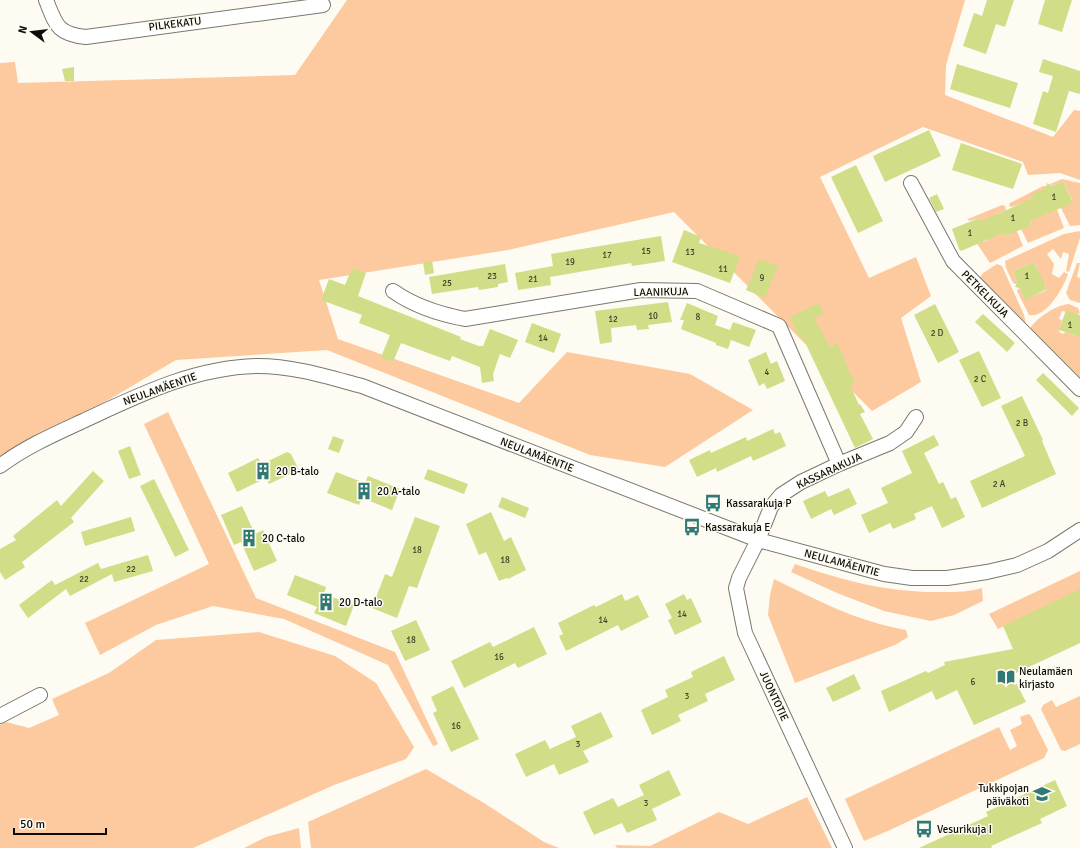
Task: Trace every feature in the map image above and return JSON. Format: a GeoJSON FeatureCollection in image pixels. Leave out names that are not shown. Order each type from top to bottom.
{"type":"FeatureCollection","features":[{"type":"Feature","properties":{"kind":"street","name":"PILKEKATU"},"geometry":{"type":"LineString","coordinates":[[46,0],[54,20],[61,30],[70,35],[86,37],[323,5]]}},
{"type":"Feature","properties":{"kind":"street","name":"PETKELKUJA"},"geometry":{"type":"LineString","coordinates":[[911,183],[953,261],[1080,389]]}},
{"type":"Feature","properties":{"kind":"street","name":"LAANIKUJA"},"geometry":{"type":"LineString","coordinates":[[393,291],[410,303],[450,316],[465,319],[641,290],[697,291],[780,326],[839,464]]}},
{"type":"Feature","properties":{"kind":"street","name":"NEULAMÄENTIE"},"geometry":{"type":"LineString","coordinates":[[0,466],[50,436],[120,403],[188,376],[229,368],[259,366],[291,369],[362,386],[758,540],[884,574],[912,578],[947,578],[987,572],[1017,565],[1048,551],[1080,530]]}},
{"type":"Feature","properties":{"kind":"street","name":"KASSARAKUJA"},"geometry":{"type":"LineString","coordinates":[[758,540],[771,507],[781,495],[801,482],[839,464],[890,443],[906,432],[916,416]]}},
{"type":"Feature","properties":{"kind":"street","name":"JUONTOTIE"},"geometry":{"type":"LineString","coordinates":[[758,540],[743,568],[736,588],[745,633],[845,848]]}},
{"type":"Feature","properties":{"kind":"street"},"geometry":{"type":"LineString","coordinates":[[0,716],[40,695]]}},
{"type":"Feature","properties":{"kind":"shaded area"},"geometry":{"type":"Polygon","coordinates":[[[347,0],[965,0],[946,65],[945,95],[1053,137],[1074,110],[1080,111],[1080,180],[1060,173],[1028,175],[1023,162],[923,127],[820,177],[869,278],[916,257],[931,296],[901,318],[921,382],[872,411],[674,212],[508,250],[319,280],[338,339],[519,403],[567,352],[690,374],[753,410],[665,467],[590,455],[327,350],[176,360],[0,464],[0,63],[15,62],[18,83],[295,75],[347,0]]]}},
{"type":"Feature","properties":{"kind":"shaded area"},"geometry":{"type":"Polygon","coordinates":[[[1062,179],[1080,183],[1080,225],[1070,226],[1060,206],[1072,200],[1063,181],[1052,186],[1050,184],[1062,179]]]}},
{"type":"Feature","properties":{"kind":"shaded area"},"geometry":{"type":"Polygon","coordinates":[[[1043,186],[1047,186],[1045,215],[1056,207],[1064,228],[1028,243],[1020,227],[1032,225],[1023,203],[1012,207],[1009,206],[1010,203],[1043,186]]]}},
{"type":"Feature","properties":{"kind":"shaded area"},"geometry":{"type":"Polygon","coordinates":[[[1002,205],[1005,206],[1006,210],[995,215],[1005,236],[1010,234],[1009,232],[1016,229],[1023,246],[990,263],[976,242],[982,239],[983,242],[988,240],[979,218],[969,221],[968,219],[1002,205]]]}},
{"type":"Feature","properties":{"kind":"shaded area"},"geometry":{"type":"Polygon","coordinates":[[[1080,231],[1080,238],[1069,272],[1066,271],[1069,254],[1063,252],[1061,259],[1053,249],[1047,254],[1054,264],[1052,274],[1059,278],[1064,272],[1068,274],[1063,286],[1048,307],[1035,315],[1029,315],[1017,291],[1018,289],[1020,288],[1025,299],[1045,291],[1047,289],[1045,284],[1042,285],[1034,268],[1037,267],[1034,262],[1013,271],[1017,282],[1016,284],[1013,283],[1006,268],[1005,261],[1064,234],[1080,231]]]}},
{"type":"Feature","properties":{"kind":"shaded area"},"geometry":{"type":"Polygon","coordinates":[[[1077,263],[1080,263],[1077,277],[1080,278],[1080,303],[1070,300],[1066,293],[1077,263]]]}},
{"type":"Feature","properties":{"kind":"shaded area"},"geometry":{"type":"Polygon","coordinates":[[[997,264],[1002,266],[1024,315],[1026,324],[1023,324],[979,279],[983,273],[997,264]]]}},
{"type":"Feature","properties":{"kind":"shaded area"},"geometry":{"type":"Polygon","coordinates":[[[1069,304],[1078,308],[1080,313],[1078,314],[1062,311],[1059,319],[1062,320],[1059,332],[1064,334],[1065,332],[1080,337],[1080,381],[1029,330],[1036,321],[1047,313],[1058,307],[1069,304]]]}},
{"type":"Feature","properties":{"kind":"shaded area"},"geometry":{"type":"Polygon","coordinates":[[[168,412],[256,598],[395,652],[438,744],[433,746],[388,665],[284,619],[213,606],[156,625],[100,655],[85,623],[209,564],[144,424],[168,412]]]}},
{"type":"Feature","properties":{"kind":"shaded area"},"geometry":{"type":"Polygon","coordinates":[[[795,564],[850,581],[886,588],[923,592],[958,592],[982,588],[983,601],[954,615],[931,621],[884,611],[837,593],[791,572],[795,564]]]}},
{"type":"Feature","properties":{"kind":"shaded area"},"geometry":{"type":"Polygon","coordinates":[[[1080,571],[1080,590],[998,629],[989,614],[1080,571]]]}},
{"type":"Feature","properties":{"kind":"shaded area"},"geometry":{"type":"Polygon","coordinates":[[[774,579],[854,616],[871,622],[906,630],[908,637],[895,645],[795,683],[768,615],[770,595],[774,579]]]}},
{"type":"Feature","properties":{"kind":"shaded area"},"geometry":{"type":"Polygon","coordinates":[[[259,632],[335,656],[376,683],[414,747],[406,759],[334,785],[193,848],[0,848],[0,725],[6,722],[29,728],[59,715],[52,699],[109,673],[156,640],[259,632]]]}},
{"type":"Feature","properties":{"kind":"shaded area"},"geometry":{"type":"Polygon","coordinates":[[[1080,696],[1080,744],[1065,751],[1061,750],[1041,709],[1043,705],[1052,700],[1056,707],[1080,696]]]}},
{"type":"Feature","properties":{"kind":"shaded area"},"geometry":{"type":"Polygon","coordinates":[[[1028,714],[1031,716],[1048,750],[1044,758],[864,841],[845,799],[999,727],[1010,750],[1017,746],[1010,730],[1022,724],[1020,717],[1028,714]]]}},
{"type":"Feature","properties":{"kind":"shaded area"},"geometry":{"type":"Polygon","coordinates":[[[426,769],[484,803],[544,842],[559,848],[311,848],[308,822],[426,769]]]}},
{"type":"Feature","properties":{"kind":"shaded area"},"geometry":{"type":"Polygon","coordinates":[[[807,797],[832,848],[617,848],[615,845],[650,846],[719,812],[748,824],[807,797]]]}},
{"type":"Feature","properties":{"kind":"shaded area"},"geometry":{"type":"Polygon","coordinates":[[[299,828],[301,848],[244,848],[266,837],[299,828]]]}},
{"type":"Feature","properties":{"kind":"building"},"geometry":{"type":"Polygon","coordinates":[[[987,0],[1014,0],[1005,27],[996,24],[986,54],[963,46],[974,13],[982,16],[987,0]]]}},
{"type":"Feature","properties":{"kind":"building"},"geometry":{"type":"Polygon","coordinates":[[[1045,0],[1072,0],[1062,32],[1038,24],[1045,0]]]}},
{"type":"Feature","properties":{"kind":"building"},"geometry":{"type":"Polygon","coordinates":[[[1043,59],[1080,71],[1080,94],[1069,91],[1056,132],[1033,124],[1043,91],[1048,93],[1053,76],[1039,72],[1043,59]]]}},
{"type":"Feature","properties":{"kind":"building"},"geometry":{"type":"Polygon","coordinates":[[[957,64],[1018,83],[1010,108],[950,89],[957,64]]]}},
{"type":"Feature","properties":{"kind":"building"},"geometry":{"type":"Polygon","coordinates":[[[74,67],[74,81],[65,81],[62,69],[74,67]]]}},
{"type":"Feature","properties":{"kind":"building"},"geometry":{"type":"Polygon","coordinates":[[[929,130],[941,156],[885,182],[873,156],[929,130]]]}},
{"type":"Feature","properties":{"kind":"building"},"geometry":{"type":"Polygon","coordinates":[[[961,143],[1022,164],[1013,189],[952,170],[961,143]]]}},
{"type":"Feature","properties":{"kind":"building"},"geometry":{"type":"Polygon","coordinates":[[[856,165],[883,221],[858,233],[831,177],[856,165]]]}},
{"type":"Feature","properties":{"kind":"building"},"geometry":{"type":"Polygon","coordinates":[[[1063,181],[1073,203],[1030,221],[1032,225],[1005,236],[1003,233],[961,251],[959,249],[952,229],[979,218],[981,221],[1034,198],[1029,196],[1046,188],[1047,183],[1052,186],[1063,181]]]}},
{"type":"Feature","properties":{"kind":"building"},"geometry":{"type":"Polygon","coordinates":[[[937,194],[944,209],[936,212],[929,198],[937,194]]]}},
{"type":"Feature","properties":{"kind":"building"},"geometry":{"type":"Polygon","coordinates":[[[684,230],[701,237],[699,243],[740,256],[730,283],[672,262],[684,230]]]}},
{"type":"Feature","properties":{"kind":"building"},"geometry":{"type":"Polygon","coordinates":[[[661,236],[665,261],[632,266],[631,263],[550,277],[551,285],[518,290],[515,273],[553,266],[551,254],[661,236]]]}},
{"type":"Feature","properties":{"kind":"building"},"geometry":{"type":"Polygon","coordinates":[[[759,259],[778,266],[765,298],[746,290],[759,259]]]}},
{"type":"Feature","properties":{"kind":"building"},"geometry":{"type":"Polygon","coordinates":[[[432,261],[434,273],[425,275],[423,262],[432,261]]]}},
{"type":"Feature","properties":{"kind":"building"},"geometry":{"type":"Polygon","coordinates":[[[1034,262],[1047,289],[1025,300],[1020,288],[1015,287],[1017,282],[1013,271],[1034,262]]]}},
{"type":"Feature","properties":{"kind":"building"},"geometry":{"type":"Polygon","coordinates":[[[505,264],[508,282],[498,284],[498,287],[479,290],[478,287],[432,294],[429,277],[505,264]]]}},
{"type":"Feature","properties":{"kind":"building"},"geometry":{"type":"Polygon","coordinates":[[[352,268],[366,273],[358,296],[461,337],[460,339],[479,346],[483,346],[490,329],[518,340],[510,358],[500,354],[493,374],[494,381],[482,383],[480,367],[452,356],[450,361],[401,343],[393,362],[381,357],[390,335],[359,323],[362,315],[321,300],[329,279],[345,285],[352,268]]]}},
{"type":"Feature","properties":{"kind":"building"},"geometry":{"type":"Polygon","coordinates":[[[668,302],[672,322],[648,325],[649,329],[637,330],[636,325],[611,328],[612,342],[600,344],[595,311],[668,302]]]}},
{"type":"Feature","properties":{"kind":"building"},"geometry":{"type":"Polygon","coordinates":[[[687,303],[718,316],[715,325],[730,330],[733,322],[756,330],[749,347],[731,340],[728,349],[681,329],[684,320],[680,320],[687,303]]]}},
{"type":"Feature","properties":{"kind":"building"},"geometry":{"type":"Polygon","coordinates":[[[819,303],[824,314],[814,318],[830,347],[837,343],[845,359],[844,360],[855,383],[850,385],[859,405],[860,404],[865,412],[860,414],[873,439],[855,448],[803,338],[800,339],[790,317],[819,303]]]}},
{"type":"Feature","properties":{"kind":"building"},"geometry":{"type":"Polygon","coordinates":[[[935,304],[959,352],[938,363],[914,315],[935,304]]]}},
{"type":"Feature","properties":{"kind":"building"},"geometry":{"type":"Polygon","coordinates":[[[1066,310],[1080,315],[1080,337],[1059,330],[1066,310]]]}},
{"type":"Feature","properties":{"kind":"building"},"geometry":{"type":"Polygon","coordinates":[[[983,314],[1015,343],[1007,352],[975,322],[983,314]]]}},
{"type":"Feature","properties":{"kind":"building"},"geometry":{"type":"Polygon","coordinates":[[[532,323],[561,334],[554,353],[525,342],[532,323]]]}},
{"type":"Feature","properties":{"kind":"building"},"geometry":{"type":"Polygon","coordinates":[[[979,351],[1001,398],[982,407],[959,360],[979,351]]]}},
{"type":"Feature","properties":{"kind":"building"},"geometry":{"type":"Polygon","coordinates":[[[766,352],[771,364],[777,361],[785,381],[767,389],[764,383],[759,386],[748,360],[766,352]]]}},
{"type":"Feature","properties":{"kind":"building"},"geometry":{"type":"Polygon","coordinates":[[[1043,373],[1079,408],[1072,416],[1036,380],[1043,373]]]}},
{"type":"Feature","properties":{"kind":"building"},"geometry":{"type":"Polygon","coordinates":[[[1022,396],[1043,440],[1042,441],[1056,474],[982,508],[970,481],[1025,456],[1001,406],[1022,396]]]}},
{"type":"Feature","properties":{"kind":"building"},"geometry":{"type":"Polygon","coordinates":[[[773,429],[775,434],[780,432],[786,446],[753,461],[751,456],[717,472],[716,468],[697,477],[689,460],[710,450],[711,453],[746,437],[747,441],[773,429]]]}},
{"type":"Feature","properties":{"kind":"building"},"geometry":{"type":"Polygon","coordinates":[[[934,435],[939,445],[924,453],[939,484],[943,482],[951,499],[956,497],[965,517],[942,528],[932,506],[914,514],[916,519],[893,529],[890,523],[869,533],[861,515],[888,503],[881,488],[912,473],[902,451],[934,435]]]}},
{"type":"Feature","properties":{"kind":"building"},"geometry":{"type":"Polygon","coordinates":[[[333,436],[344,440],[339,453],[328,449],[333,436]]]}},
{"type":"Feature","properties":{"kind":"building"},"geometry":{"type":"Polygon","coordinates":[[[130,446],[141,475],[129,479],[118,451],[130,446]]]}},
{"type":"Feature","properties":{"kind":"building","name":"20 B-talo"},"geometry":{"type":"Polygon","coordinates":[[[287,452],[291,454],[299,470],[269,484],[266,478],[237,492],[228,473],[258,458],[262,464],[287,452]]]}},
{"type":"Feature","properties":{"kind":"building"},"geometry":{"type":"Polygon","coordinates":[[[428,469],[468,484],[464,494],[424,479],[428,469]]]}},
{"type":"Feature","properties":{"kind":"building"},"geometry":{"type":"Polygon","coordinates":[[[93,471],[104,481],[71,518],[74,522],[22,562],[25,567],[5,580],[0,572],[0,549],[16,540],[13,536],[57,500],[61,506],[93,471]]]}},
{"type":"Feature","properties":{"kind":"building","name":"20 A-talo"},"geometry":{"type":"Polygon","coordinates":[[[336,472],[365,483],[368,476],[400,489],[392,510],[362,498],[359,505],[327,493],[336,472]]]}},
{"type":"Feature","properties":{"kind":"building"},"geometry":{"type":"Polygon","coordinates":[[[154,479],[189,550],[175,557],[140,486],[154,479]]]}},
{"type":"Feature","properties":{"kind":"building"},"geometry":{"type":"Polygon","coordinates":[[[849,488],[857,504],[834,515],[831,509],[811,519],[803,501],[825,491],[828,497],[849,488]]]}},
{"type":"Feature","properties":{"kind":"building"},"geometry":{"type":"Polygon","coordinates":[[[502,497],[529,508],[525,518],[498,507],[502,497]]]}},
{"type":"Feature","properties":{"kind":"building","name":"20 C-talo"},"geometry":{"type":"Polygon","coordinates":[[[242,506],[255,534],[263,530],[277,561],[254,571],[241,542],[234,545],[221,515],[242,506]]]}},
{"type":"Feature","properties":{"kind":"building"},"geometry":{"type":"Polygon","coordinates":[[[491,512],[504,541],[511,537],[526,570],[508,579],[499,581],[486,552],[479,555],[466,524],[491,512]]]}},
{"type":"Feature","properties":{"kind":"building"},"geometry":{"type":"Polygon","coordinates":[[[131,517],[135,531],[85,546],[81,532],[131,517]]]}},
{"type":"Feature","properties":{"kind":"building"},"geometry":{"type":"Polygon","coordinates":[[[415,517],[440,526],[417,588],[409,586],[397,618],[372,608],[385,574],[392,577],[415,517]]]}},
{"type":"Feature","properties":{"kind":"building"},"geometry":{"type":"Polygon","coordinates":[[[148,555],[153,571],[114,582],[112,574],[70,596],[66,589],[28,618],[19,605],[52,580],[55,585],[98,563],[101,569],[148,555]]]}},
{"type":"Feature","properties":{"kind":"building","name":"20 D-talo"},"geometry":{"type":"Polygon","coordinates":[[[295,575],[326,587],[324,594],[354,605],[346,626],[314,613],[317,607],[287,595],[295,575]]]}},
{"type":"Feature","properties":{"kind":"building"},"geometry":{"type":"Polygon","coordinates":[[[1080,589],[1080,643],[1012,675],[1026,702],[974,725],[957,690],[936,700],[932,691],[889,712],[881,691],[926,671],[928,673],[945,665],[944,662],[1013,649],[1003,626],[1080,589]]]}},
{"type":"Feature","properties":{"kind":"building"},"geometry":{"type":"Polygon","coordinates":[[[622,594],[625,601],[638,595],[649,617],[621,631],[618,625],[566,651],[559,636],[563,634],[558,623],[594,605],[596,607],[622,594]]]}},
{"type":"Feature","properties":{"kind":"building"},"geometry":{"type":"Polygon","coordinates":[[[684,594],[687,600],[691,598],[702,622],[675,635],[668,620],[672,618],[665,604],[684,594]]]}},
{"type":"Feature","properties":{"kind":"building"},"geometry":{"type":"Polygon","coordinates":[[[416,620],[430,650],[405,661],[391,631],[416,620]]]}},
{"type":"Feature","properties":{"kind":"building"},"geometry":{"type":"Polygon","coordinates":[[[534,627],[547,654],[518,668],[515,663],[464,688],[451,661],[490,642],[493,647],[534,627]]]}},
{"type":"Feature","properties":{"kind":"building"},"geometry":{"type":"Polygon","coordinates":[[[724,656],[735,680],[705,694],[708,701],[678,715],[681,721],[652,735],[641,710],[668,697],[665,690],[693,677],[691,672],[724,656]]]}},
{"type":"Feature","properties":{"kind":"building"},"geometry":{"type":"Polygon","coordinates":[[[854,674],[861,689],[833,702],[826,688],[854,674]]]}},
{"type":"Feature","properties":{"kind":"building"},"geometry":{"type":"Polygon","coordinates":[[[453,686],[479,739],[451,752],[433,713],[437,711],[431,697],[453,686]]]}},
{"type":"Feature","properties":{"kind":"building"},"geometry":{"type":"Polygon","coordinates":[[[601,712],[613,737],[583,751],[589,762],[559,775],[554,764],[526,777],[515,754],[545,740],[550,749],[576,737],[571,726],[601,712]]]}},
{"type":"Feature","properties":{"kind":"building"},"geometry":{"type":"Polygon","coordinates":[[[669,770],[681,795],[652,809],[657,820],[627,833],[622,823],[594,835],[583,812],[613,798],[618,807],[644,795],[639,785],[669,770]]]}},
{"type":"Feature","properties":{"kind":"building"},"geometry":{"type":"Polygon","coordinates":[[[1055,780],[1067,806],[1040,819],[1042,823],[991,846],[992,848],[919,848],[988,816],[986,812],[1055,780]]]}},
{"type":"Feature","properties":{"kind":"place","name":"20 B-talo"},"geometry":{"type":"Point","coordinates":[263,471]}},
{"type":"Feature","properties":{"kind":"place","name":"20 A-talo"},"geometry":{"type":"Point","coordinates":[364,491]}},
{"type":"Feature","properties":{"kind":"place","name":"Kassarakuja P"},"geometry":{"type":"Point","coordinates":[713,503]}},
{"type":"Feature","properties":{"kind":"place","name":"Kassarakuja E"},"geometry":{"type":"Point","coordinates":[692,527]}},
{"type":"Feature","properties":{"kind":"place","name":"20 C-talo"},"geometry":{"type":"Point","coordinates":[249,538]}},
{"type":"Feature","properties":{"kind":"place","name":"20 D-talo"},"geometry":{"type":"Point","coordinates":[326,602]}},
{"type":"Feature","properties":{"kind":"place","name":"Neulamäen kirjasto"},"geometry":{"type":"Point","coordinates":[1006,677]}},
{"type":"Feature","properties":{"kind":"place","name":"Tukkipojan päiväkoti"},"geometry":{"type":"Point","coordinates":[1042,794]}},
{"type":"Feature","properties":{"kind":"place","name":"Vesurikuja I"},"geometry":{"type":"Point","coordinates":[924,829]}}]}
